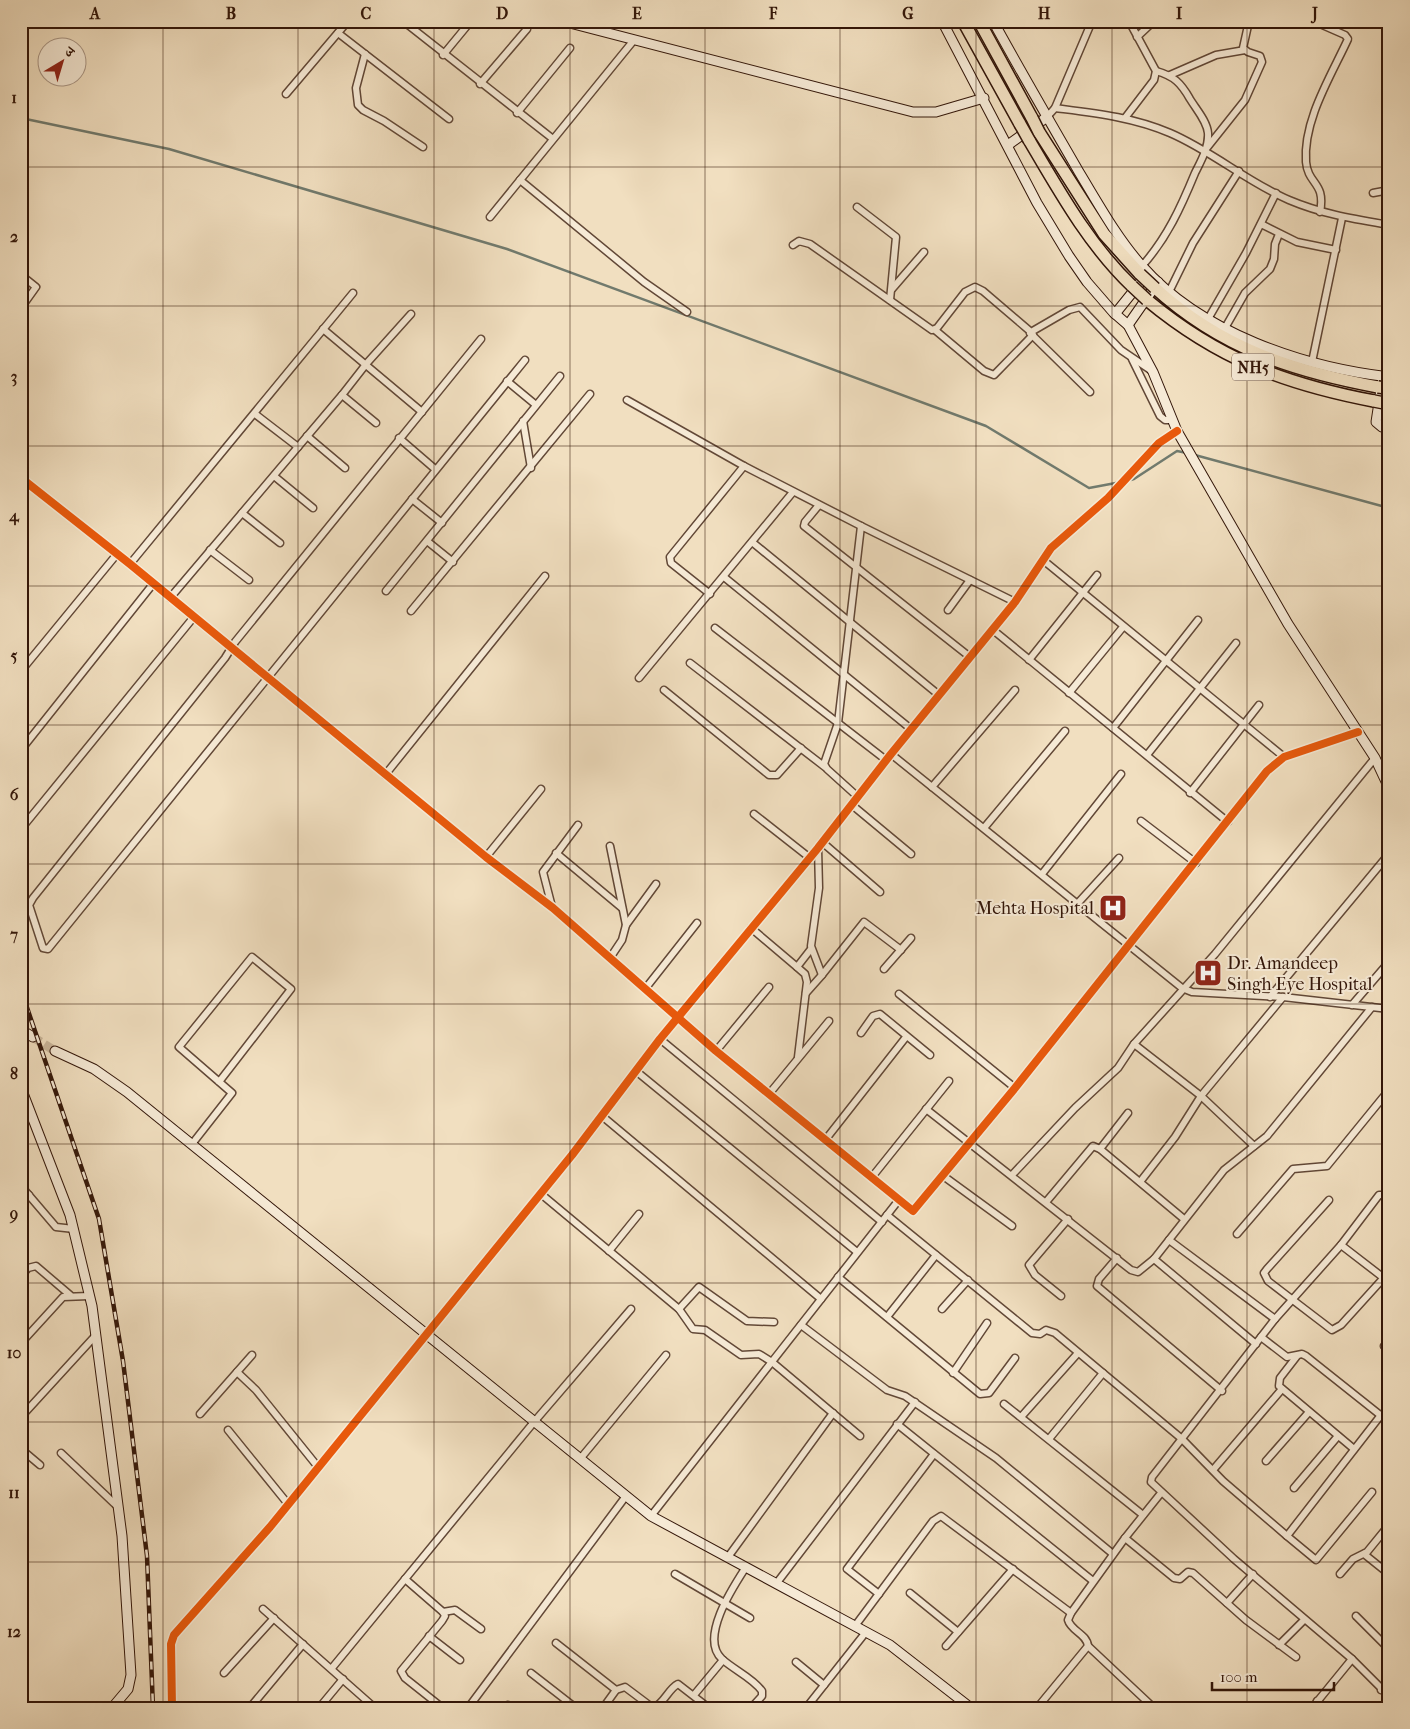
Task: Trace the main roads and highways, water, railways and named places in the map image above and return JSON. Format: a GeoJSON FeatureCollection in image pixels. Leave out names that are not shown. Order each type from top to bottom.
{"type":"FeatureCollection","features":[{"type":"Feature","properties":{"kind":"highway","name":"NH5"},"geometry":{"type":"LineString","coordinates":[[963,21],[1029,140],[1090,239],[1116,271],[1147,300],[1189,332],[1230,356],[1281,379],[1316,389],[1382,402]]}},
{"type":"Feature","properties":{"kind":"highway","name":"NH5"},"geometry":{"type":"LineString","coordinates":[[979,21],[1039,132],[1104,234],[1144,271],[1156,285],[1200,324],[1238,346],[1303,371],[1385,383]]}},
{"type":"Feature","properties":{"kind":"waterway"},"geometry":{"type":"LineString","coordinates":[[21,118],[169,149],[507,249],[986,426],[1089,488],[1121,482]]}},
{"type":"Feature","properties":{"kind":"waterway"},"geometry":{"type":"LineString","coordinates":[[1127,481],[1134,479],[1177,451],[1187,453]]}},
{"type":"Feature","properties":{"kind":"waterway"},"geometry":{"type":"LineString","coordinates":[[1195,455],[1389,508]]}},
{"type":"Feature","properties":{"kind":"tunnel"},"geometry":{"type":"LineString","coordinates":[[33,1037],[55,1051]]}},
{"type":"Feature","properties":{"kind":"railway"},"geometry":{"type":"LineString","coordinates":[[21,990],[99,1219],[123,1361],[147,1556],[153,1708]]}},
{"type":"Feature","properties":{"kind":"place","name":"Mehta Hospital"},"geometry":{"type":"Point","coordinates":[1113,908]}},
{"type":"Feature","properties":{"kind":"place","name":"Dr. Amandeep Singh Eye Hospital"},"geometry":{"type":"Point","coordinates":[1208,973]}}]}
